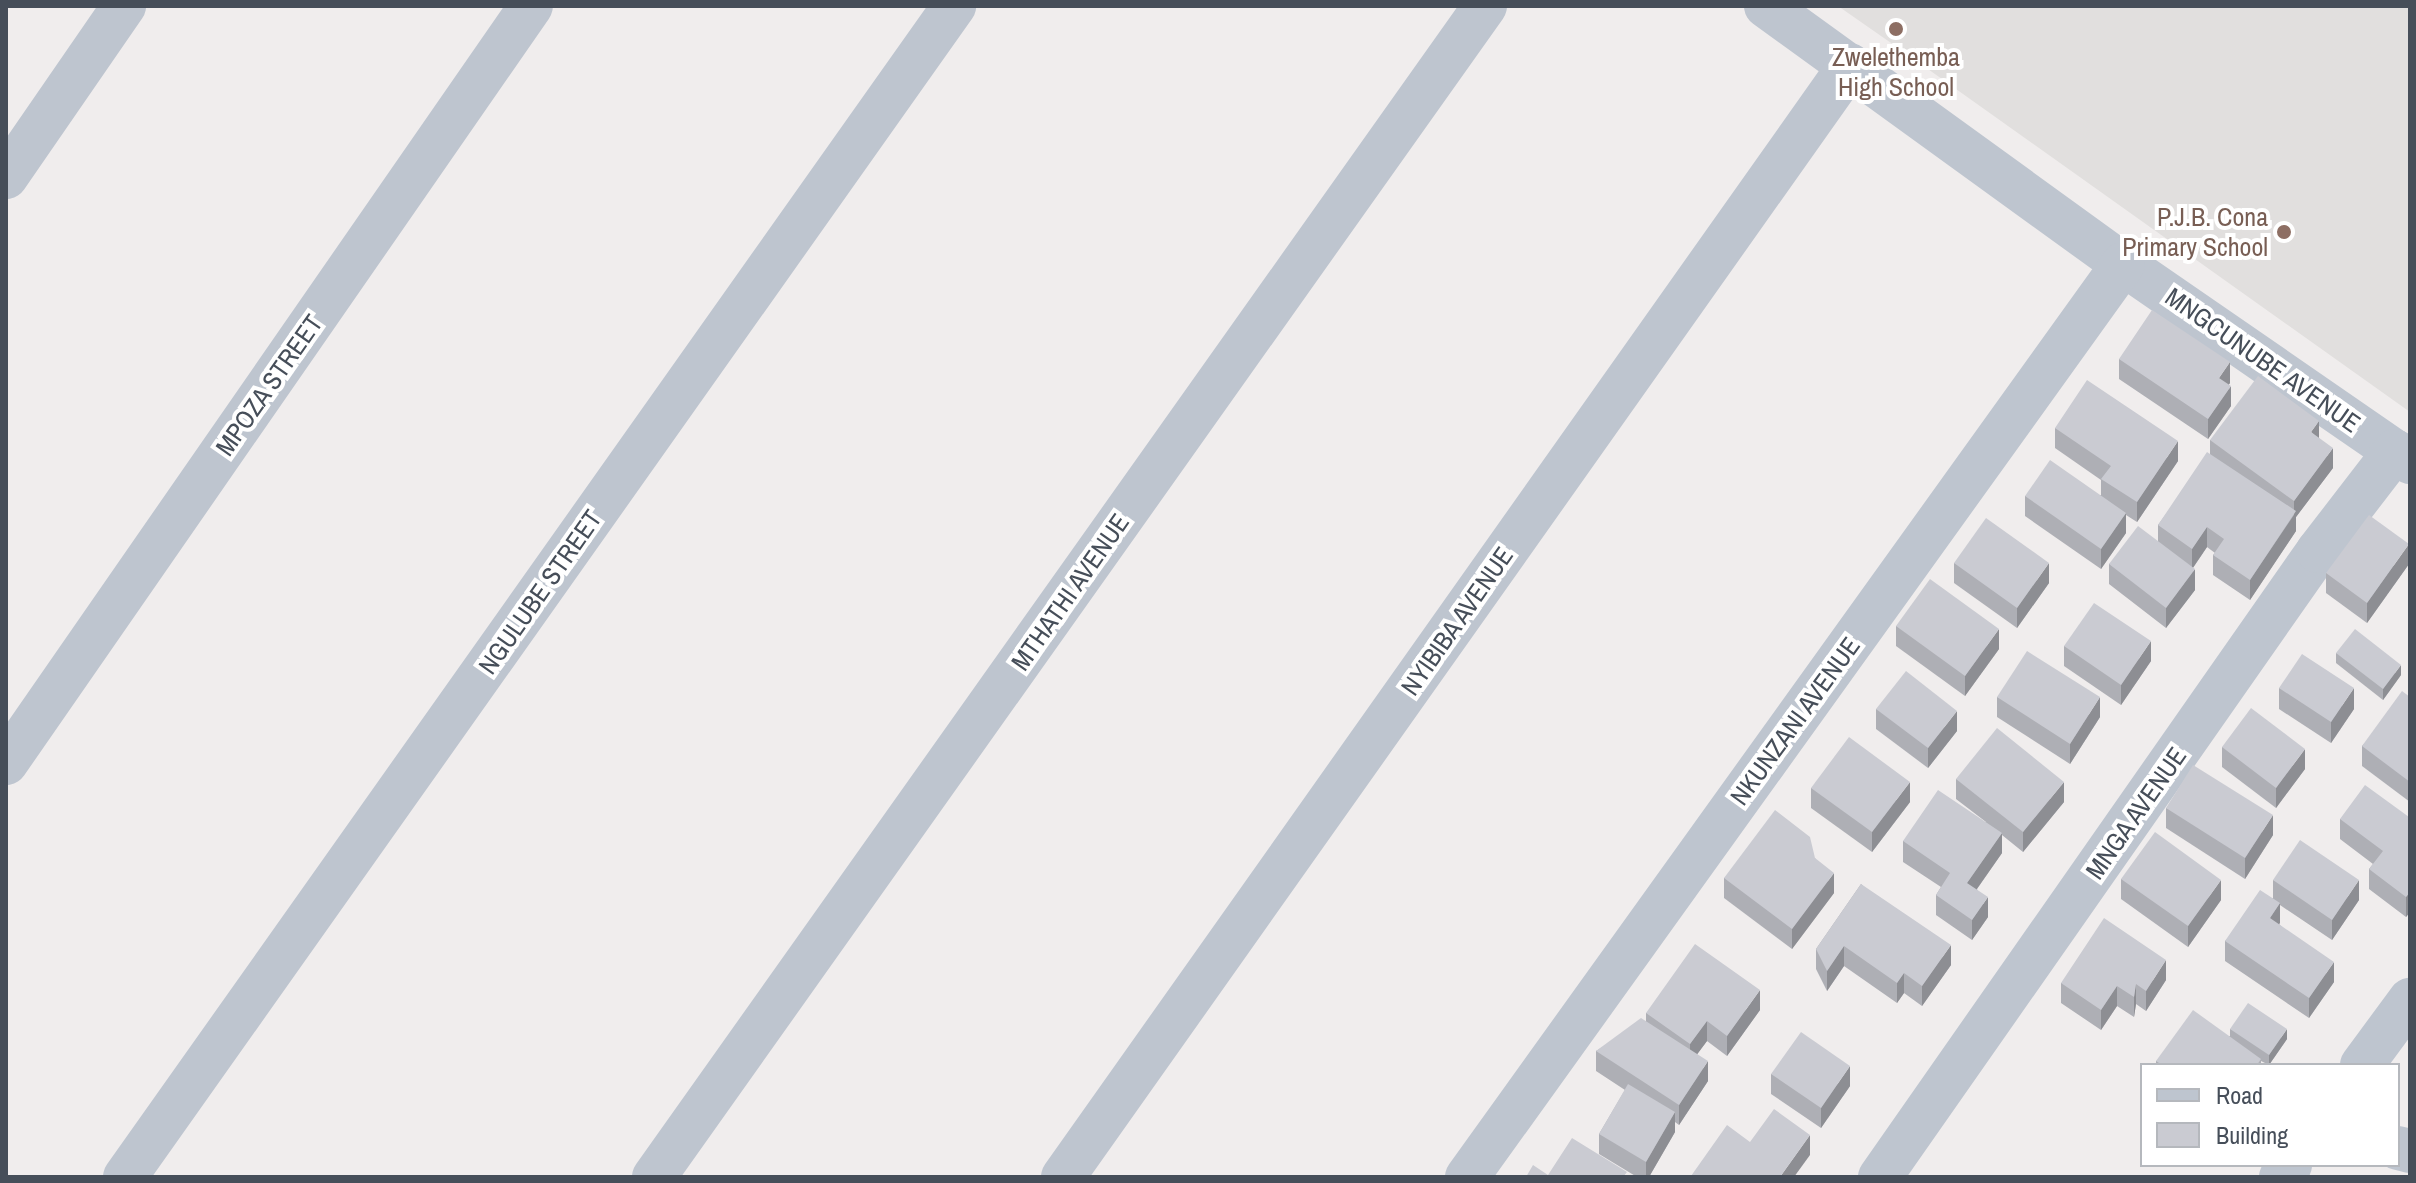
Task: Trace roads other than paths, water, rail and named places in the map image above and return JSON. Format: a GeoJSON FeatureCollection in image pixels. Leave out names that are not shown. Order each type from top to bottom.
{"type":"FeatureCollection","features":[{"type":"Feature","properties":{"kind":"street"},"geometry":{"type":"LineString","coordinates":[[6,177],[124,6]]}},
{"type":"Feature","properties":{"kind":"street","name":"MPOZA STREET"},"geometry":{"type":"LineString","coordinates":[[6,763],[531,6]]}},
{"type":"Feature","properties":{"kind":"street","name":"NGULUBE STREET"},"geometry":{"type":"LineString","coordinates":[[125,1177],[954,6]]}},
{"type":"Feature","properties":{"kind":"street","name":"MTHATHI AVENUE"},"geometry":{"type":"LineString","coordinates":[[654,1177],[1485,6]]}},
{"type":"Feature","properties":{"kind":"street","name":"MNGCUNUBE AVENUE"},"geometry":{"type":"LineString","coordinates":[[1768,7],[2123,264],[2402,457]]}},
{"type":"Feature","properties":{"kind":"street","name":"NYIBIBA AVENUE"},"geometry":{"type":"LineString","coordinates":[[1063,1177],[1850,65]]}},
{"type":"Feature","properties":{"kind":"street","name":"NKUNZANI AVENUE"},"geometry":{"type":"LineString","coordinates":[[1467,1177],[2123,264]]}},
{"type":"Feature","properties":{"kind":"street","name":"MNGA AVENUE"},"geometry":{"type":"LineString","coordinates":[[1880,1177],[2318,551],[2402,457]]}},
{"type":"Feature","properties":{"kind":"street"},"geometry":{"type":"LineString","coordinates":[[2363,1063],[2410,1000]]}},
{"type":"Feature","properties":{"kind":"place","name":"Zwelethemba High School"},"geometry":{"type":"Point","coordinates":[1896,29]}},
{"type":"Feature","properties":{"kind":"place","name":"P.J.B. Cona Primary School"},"geometry":{"type":"Point","coordinates":[2284,232]}}]}
